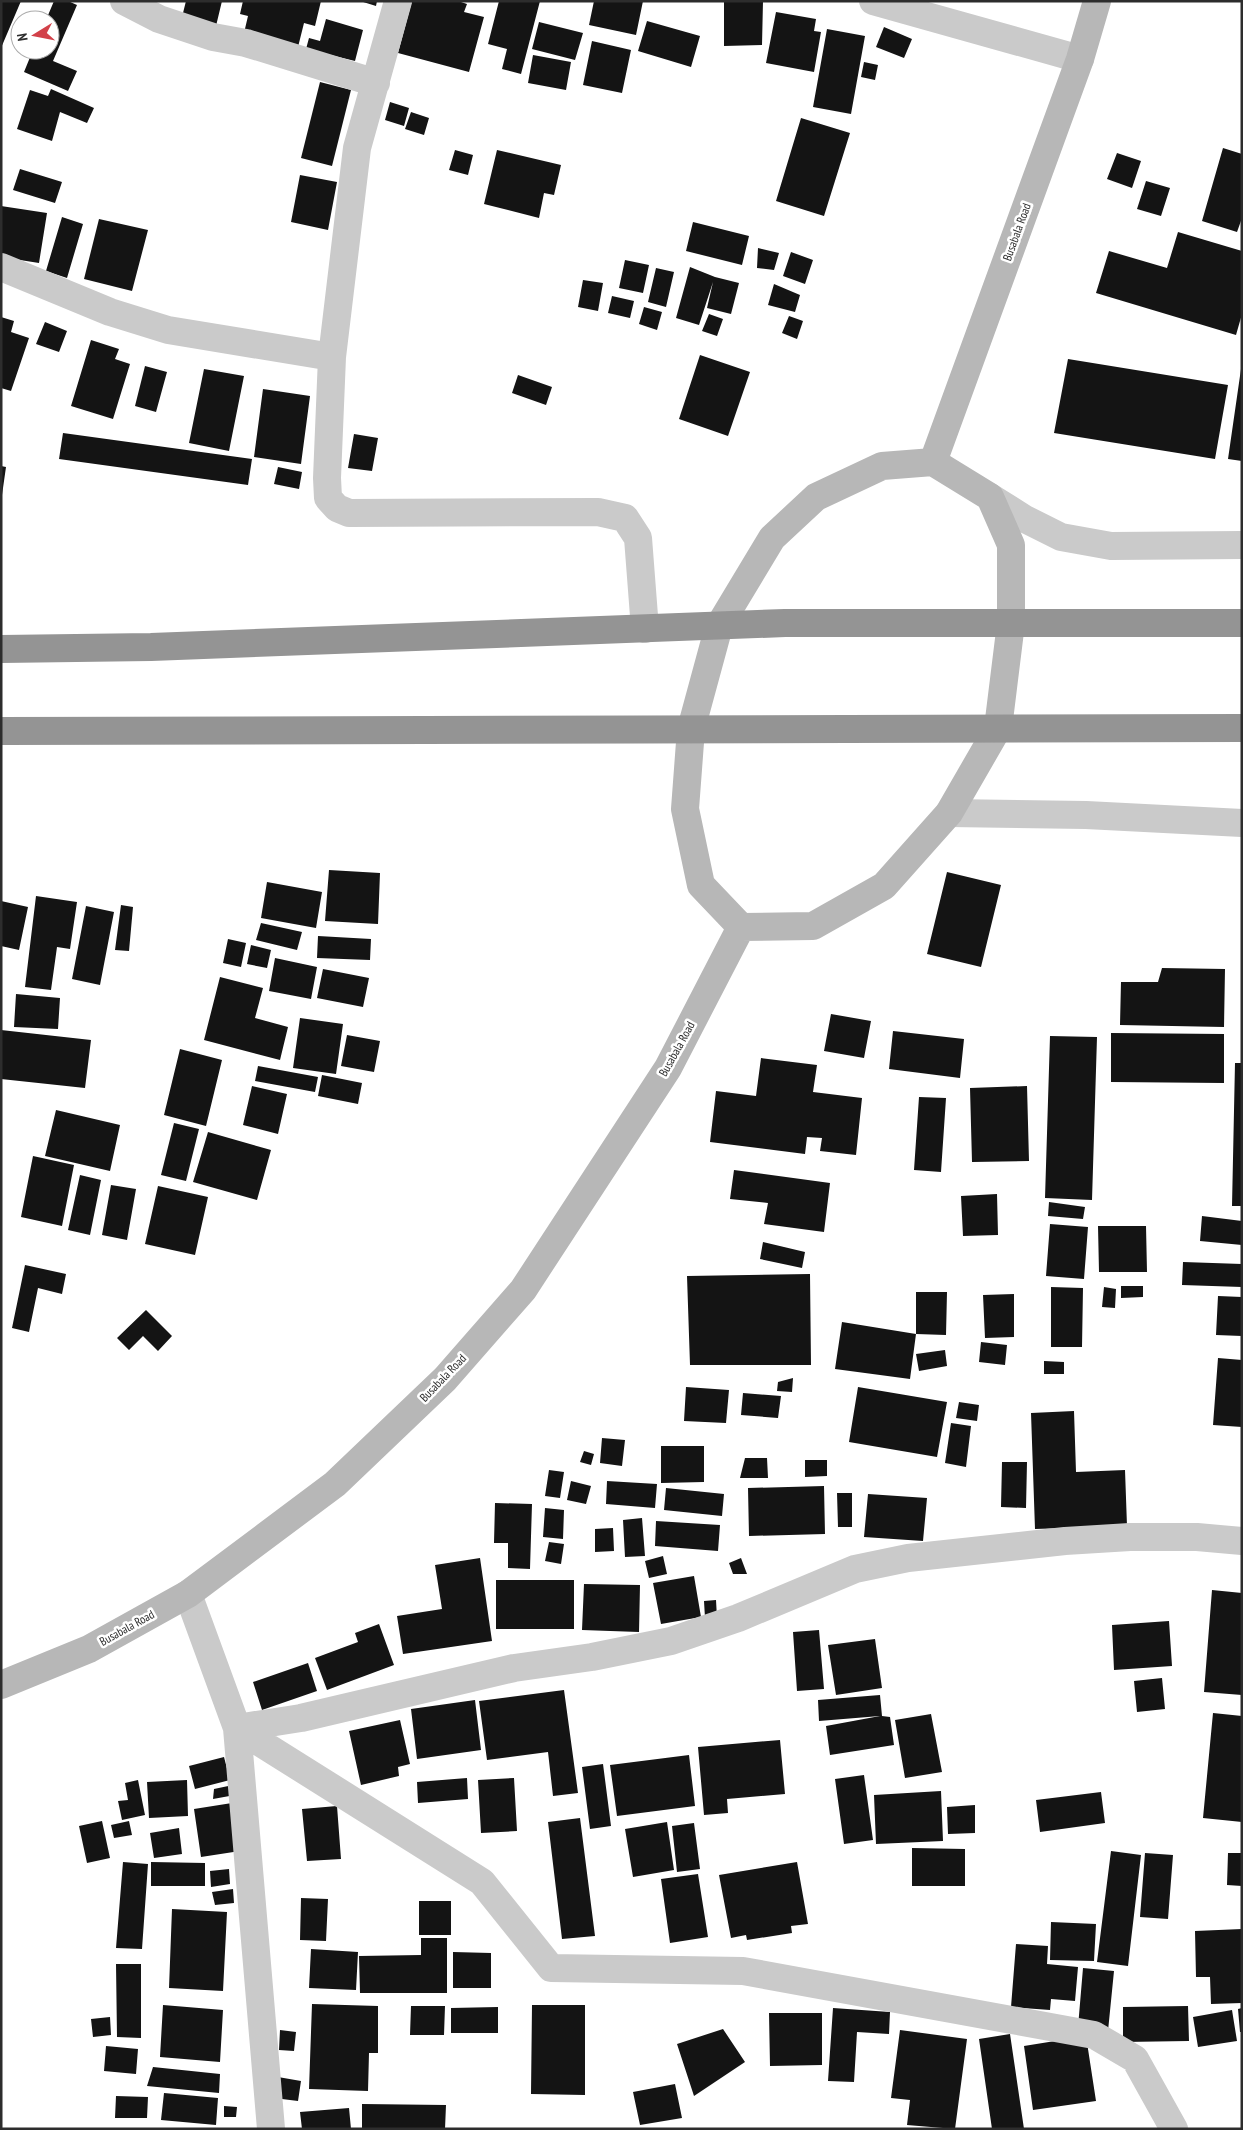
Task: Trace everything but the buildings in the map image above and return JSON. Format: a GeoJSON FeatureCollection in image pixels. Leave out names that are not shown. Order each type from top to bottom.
{"type":"FeatureCollection","features":[{"type":"Feature","properties":{"kind":"highway"},"geometry":{"type":"LineString","coordinates":[[1,649],[150,647],[785,623],[1242,623]]}},
{"type":"Feature","properties":{"kind":"highway"},"geometry":{"type":"LineString","coordinates":[[1,731],[1242,728]]}},
{"type":"Feature","properties":{"kind":"street"},"geometry":{"type":"LineString","coordinates":[[124,1],[159,19],[204,34],[246,43],[376,83]]}},
{"type":"Feature","properties":{"kind":"street"},"geometry":{"type":"LineString","coordinates":[[398,1],[357,148],[332,357],[327,478],[328,498],[337,508],[349,513],[598,512],[625,518],[638,538],[646,629]]}},
{"type":"Feature","properties":{"kind":"street"},"geometry":{"type":"LineString","coordinates":[[873,1],[1080,59]]}},
{"type":"Feature","properties":{"kind":"street","name":"Busabala Road"},"geometry":{"type":"LineString","coordinates":[[932,462],[1080,59],[1098,1]]}},
{"type":"Feature","properties":{"kind":"street"},"geometry":{"type":"LineString","coordinates":[[1,267],[110,312],[168,330],[332,357]]}},
{"type":"Feature","properties":{"kind":"street"},"geometry":{"type":"LineString","coordinates":[[990,497],[1011,545],[1011,623],[998,728],[949,813],[884,886],[813,926],[741,927],[701,885],[685,809],[691,729],[719,626],[772,538],[816,497],[882,466],[932,462],[990,497],[1025,519],[1061,537],[1111,546],[1242,544]]}},
{"type":"Feature","properties":{"kind":"street"},"geometry":{"type":"LineString","coordinates":[[949,813],[1086,815],[1242,823]]}},
{"type":"Feature","properties":{"kind":"street","name":"Busabala Road"},"geometry":{"type":"LineString","coordinates":[[1,1685],[89,1649],[188,1594],[335,1484],[445,1378],[523,1290],[668,1068],[741,927]]}},
{"type":"Feature","properties":{"kind":"street"},"geometry":{"type":"LineString","coordinates":[[238,1728],[301,1718],[514,1668],[592,1657],[671,1641],[738,1618],[855,1569],[908,1558],[1065,1541],[1130,1537],[1197,1537],[1242,1541]]}},
{"type":"Feature","properties":{"kind":"street"},"geometry":{"type":"LineString","coordinates":[[188,1594],[238,1728],[271,2129]]}},
{"type":"Feature","properties":{"kind":"street"},"geometry":{"type":"LineString","coordinates":[[238,1728],[482,1882],[551,1968],[742,1971],[1094,2036],[1135,2059],[1174,2129]]}}]}
